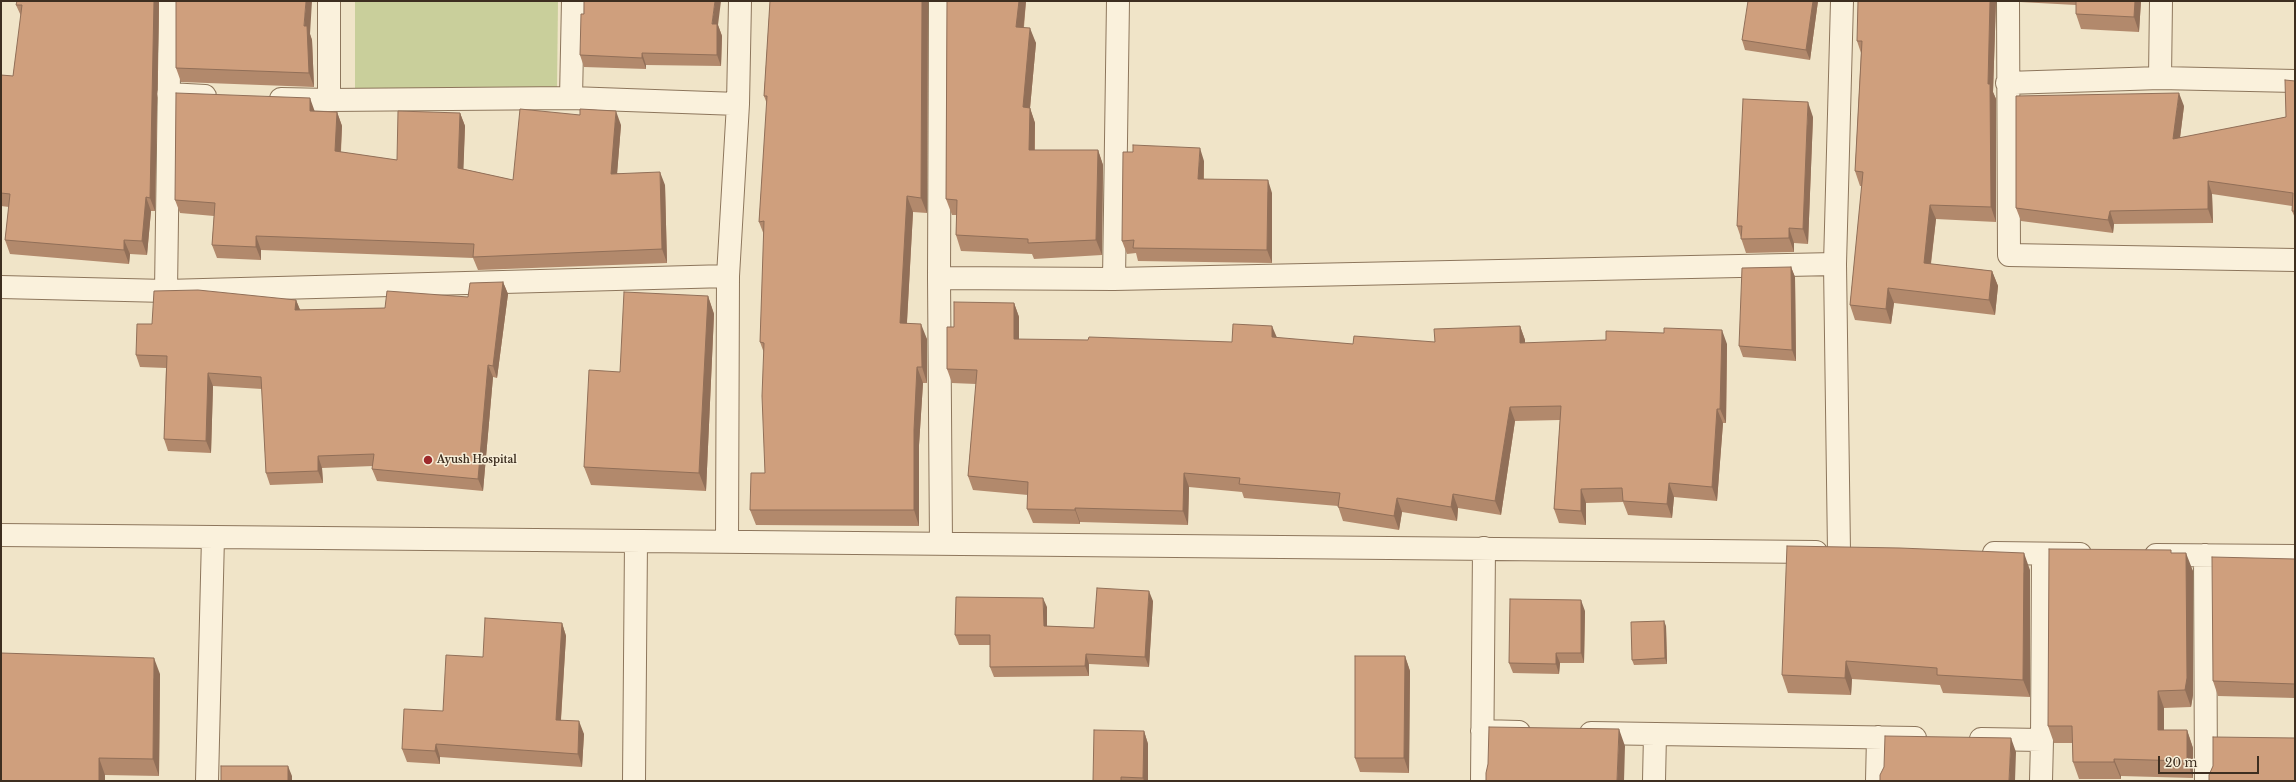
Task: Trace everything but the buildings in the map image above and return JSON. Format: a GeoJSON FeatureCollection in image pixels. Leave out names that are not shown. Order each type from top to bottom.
{"type":"FeatureCollection","features":[{"type":"Feature","properties":{"kind":"street"},"geometry":{"type":"LineString","coordinates":[[166,291],[170,1]]}},
{"type":"Feature","properties":{"kind":"street"},"geometry":{"type":"LineString","coordinates":[[329,1],[329,100]]}},
{"type":"Feature","properties":{"kind":"street"},"geometry":{"type":"LineString","coordinates":[[571,98],[573,1]]}},
{"type":"Feature","properties":{"kind":"street"},"geometry":{"type":"LineString","coordinates":[[727,542],[728,276],[738,104],[740,1]]}},
{"type":"Feature","properties":{"kind":"street"},"geometry":{"type":"LineString","coordinates":[[940,1],[939,278],[941,544]]}},
{"type":"Feature","properties":{"kind":"street"},"geometry":{"type":"LineString","coordinates":[[1114,279],[1118,1]]}},
{"type":"Feature","properties":{"kind":"street"},"geometry":{"type":"LineString","coordinates":[[1839,552],[1835,264],[1842,1]]}},
{"type":"Feature","properties":{"kind":"street"},"geometry":{"type":"LineString","coordinates":[[2008,1],[2007,83],[2009,255],[2295,260]]}},
{"type":"Feature","properties":{"kind":"street"},"geometry":{"type":"LineString","coordinates":[[2160,78],[2161,1]]}},
{"type":"Feature","properties":{"kind":"street"},"geometry":{"type":"LineString","coordinates":[[2007,83],[2160,78],[2295,81]]}},
{"type":"Feature","properties":{"kind":"street"},"geometry":{"type":"LineString","coordinates":[[168,94],[222,96]]}},
{"type":"Feature","properties":{"kind":"street"},"geometry":{"type":"LineString","coordinates":[[260,98],[329,100],[571,98],[738,104]]}},
{"type":"Feature","properties":{"kind":"street"},"geometry":{"type":"LineString","coordinates":[[939,278],[1114,279],[1835,264]]}},
{"type":"Feature","properties":{"kind":"street"},"geometry":{"type":"LineString","coordinates":[[1,287],[166,291],[728,276]]}},
{"type":"Feature","properties":{"kind":"street"},"geometry":{"type":"LineString","coordinates":[[1,535],[1863,552]]}},
{"type":"Feature","properties":{"kind":"street"},"geometry":{"type":"LineString","coordinates":[[207,781],[213,537]]}},
{"type":"Feature","properties":{"kind":"street"},"geometry":{"type":"LineString","coordinates":[[634,781],[636,541]]}},
{"type":"Feature","properties":{"kind":"street"},"geometry":{"type":"LineString","coordinates":[[1482,781],[1484,548]]}},
{"type":"Feature","properties":{"kind":"street"},"geometry":{"type":"LineString","coordinates":[[1972,553],[2097,554]]}},
{"type":"Feature","properties":{"kind":"street"},"geometry":{"type":"LineString","coordinates":[[2041,781],[2043,554]]}},
{"type":"Feature","properties":{"kind":"street"},"geometry":{"type":"LineString","coordinates":[[2135,554],[2295,556]]}},
{"type":"Feature","properties":{"kind":"street"},"geometry":{"type":"LineString","coordinates":[[2205,555],[2206,781]]}},
{"type":"Feature","properties":{"kind":"street"},"geometry":{"type":"LineString","coordinates":[[1482,731],[1537,732]]}},
{"type":"Feature","properties":{"kind":"street"},"geometry":{"type":"LineString","coordinates":[[1569,732],[1932,738]]}},
{"type":"Feature","properties":{"kind":"street"},"geometry":{"type":"LineString","coordinates":[[1654,781],[1655,734]]}},
{"type":"Feature","properties":{"kind":"street"},"geometry":{"type":"LineString","coordinates":[[1877,781],[1878,737]]}},
{"type":"Feature","properties":{"kind":"street"},"geometry":{"type":"LineString","coordinates":[[1964,739],[2042,740]]}},
{"type":"Feature","properties":{"kind":"street"},"geometry":{"type":"LineString","coordinates":[[2206,739],[2228,740]]}},
{"type":"Feature","properties":{"kind":"green space"},"geometry":{"type":"Polygon","coordinates":[[[355,1],[558,1],[557,91],[355,89],[355,1]]]}},
{"type":"Feature","properties":{"kind":"place","name":"Ayush Hospital"},"geometry":{"type":"Point","coordinates":[428,460]}}]}
